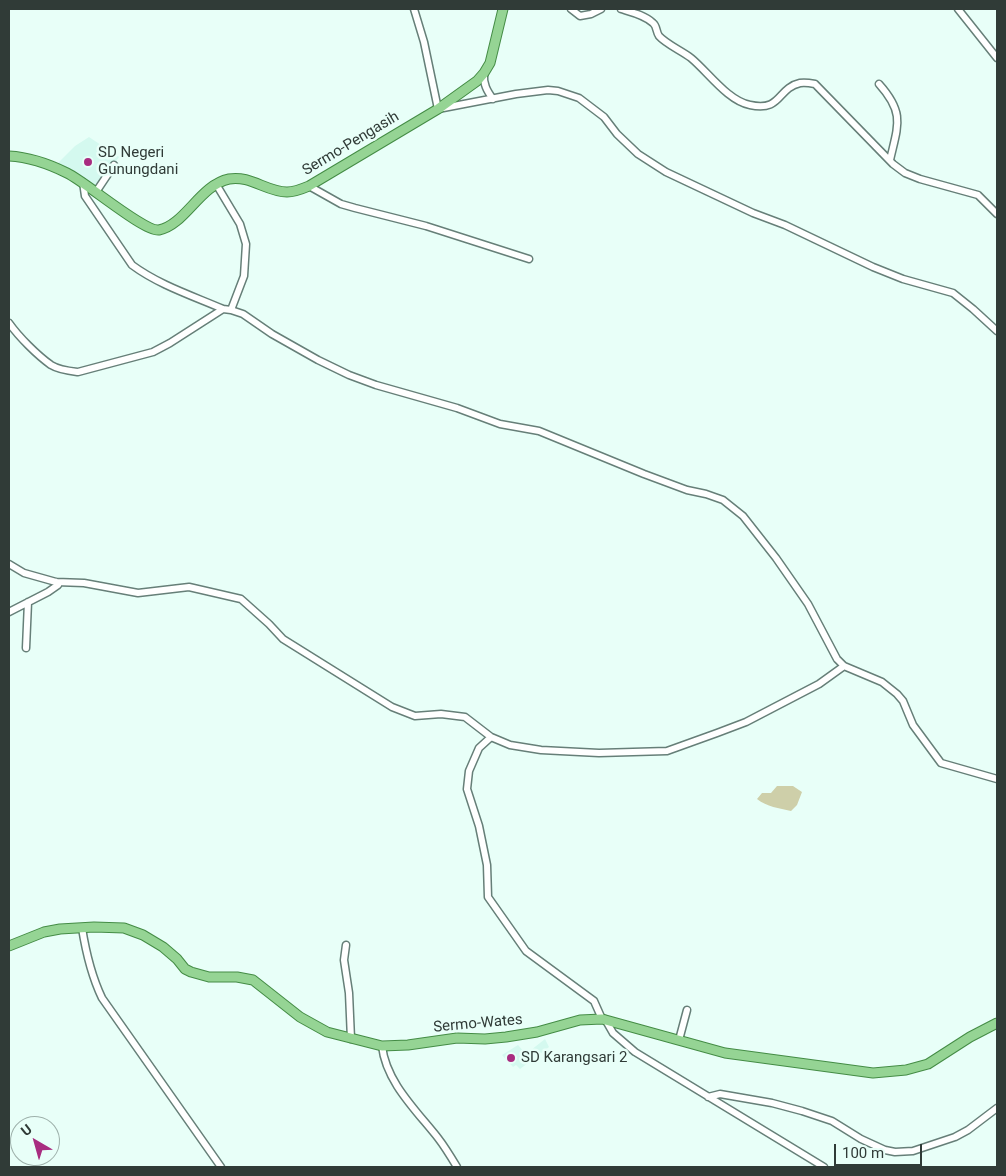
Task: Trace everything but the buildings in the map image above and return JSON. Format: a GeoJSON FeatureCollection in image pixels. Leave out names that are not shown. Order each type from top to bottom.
{"type":"FeatureCollection","features":[{"type":"Feature","properties":{"kind":"main road","name":"Sermo-Pengasih"},"geometry":{"type":"LineString","coordinates":[[216,184],[226,180],[242,178],[276,190],[296,191],[309,186],[438,108],[462,92],[484,73],[494,52],[504,9]]}},
{"type":"Feature","properties":{"kind":"main road"},"geometry":{"type":"LineString","coordinates":[[9,156],[18,156],[67,173],[83,182],[140,224],[158,230],[168,226],[187,212],[216,184]]}},
{"type":"Feature","properties":{"kind":"main road","name":"Sermo-Wates"},"geometry":{"type":"LineString","coordinates":[[9,946],[44,932],[82,928],[124,928],[143,935],[163,947],[190,972],[209,977],[238,976],[253,980],[300,1017],[327,1032],[382,1046],[408,1045],[457,1038],[485,1039],[506,1037],[537,1032],[580,1020],[603,1019],[733,1054],[873,1073],[906,1070],[928,1064],[975,1034],[997,1023]]}},
{"type":"Feature","properties":{"kind":"street"},"geometry":{"type":"LineString","coordinates":[[414,9],[424,42],[438,108],[548,90],[558,91],[579,98],[604,117],[617,134],[638,154],[666,172],[873,267],[903,279],[953,294],[997,331]]}},
{"type":"Feature","properties":{"kind":"street"},"geometry":{"type":"LineString","coordinates":[[571,9],[580,16],[586,16],[601,9]]}},
{"type":"Feature","properties":{"kind":"street"},"geometry":{"type":"LineString","coordinates":[[621,9],[651,21],[655,25],[659,36],[692,59],[740,102],[747,105],[768,107],[790,87],[799,83],[815,84],[905,173],[978,195],[997,214]]}},
{"type":"Feature","properties":{"kind":"street"},"geometry":{"type":"LineString","coordinates":[[958,9],[997,58]]}},
{"type":"Feature","properties":{"kind":"street"},"geometry":{"type":"LineString","coordinates":[[484,73],[486,87],[493,99]]}},
{"type":"Feature","properties":{"kind":"street"},"geometry":{"type":"LineString","coordinates":[[879,84],[896,110],[898,120],[890,160]]}},
{"type":"Feature","properties":{"kind":"street"},"geometry":{"type":"LineString","coordinates":[[96,192],[114,165]]}},
{"type":"Feature","properties":{"kind":"street"},"geometry":{"type":"LineString","coordinates":[[83,182],[85,196],[132,264],[143,273],[163,284],[243,314],[272,334],[349,375],[376,385],[457,408],[500,424],[539,431],[644,474],[687,490],[723,500],[743,516],[776,558],[808,604],[837,659],[844,666],[882,682],[897,694],[903,701],[913,725],[941,763],[997,779]]}},
{"type":"Feature","properties":{"kind":"street"},"geometry":{"type":"LineString","coordinates":[[216,184],[240,224],[246,244],[244,276],[231,310]]}},
{"type":"Feature","properties":{"kind":"street"},"geometry":{"type":"LineString","coordinates":[[309,186],[348,206],[426,226],[529,259]]}},
{"type":"Feature","properties":{"kind":"street"},"geometry":{"type":"LineString","coordinates":[[9,323],[52,366],[78,372],[153,352],[223,308]]}},
{"type":"Feature","properties":{"kind":"street"},"geometry":{"type":"LineString","coordinates":[[9,564],[24,573],[56,582],[84,583],[138,593],[189,587],[241,599],[269,624],[282,639],[392,707],[415,716],[441,714],[465,717],[491,737],[510,745],[541,750],[599,753],[667,751],[746,722],[819,684],[844,666]]}},
{"type":"Feature","properties":{"kind":"street"},"geometry":{"type":"LineString","coordinates":[[9,612],[55,588],[58,585],[56,582]]}},
{"type":"Feature","properties":{"kind":"street"},"geometry":{"type":"LineString","coordinates":[[26,648],[28,602]]}},
{"type":"Feature","properties":{"kind":"street"},"geometry":{"type":"LineString","coordinates":[[491,737],[479,748],[469,771],[467,788],[479,826],[488,865],[488,897],[526,952],[594,1001],[613,1034],[635,1052],[824,1167]]}},
{"type":"Feature","properties":{"kind":"street"},"geometry":{"type":"LineString","coordinates":[[82,928],[86,957],[102,998],[221,1167]]}},
{"type":"Feature","properties":{"kind":"street"},"geometry":{"type":"LineString","coordinates":[[346,945],[344,960],[349,993],[351,1039]]}},
{"type":"Feature","properties":{"kind":"street"},"geometry":{"type":"LineString","coordinates":[[679,1040],[687,1010]]}},
{"type":"Feature","properties":{"kind":"street"},"geometry":{"type":"LineString","coordinates":[[382,1046],[388,1070],[400,1090],[440,1140],[457,1167]]}},
{"type":"Feature","properties":{"kind":"street"},"geometry":{"type":"LineString","coordinates":[[708,1097],[720,1094],[772,1103],[802,1111],[832,1121],[861,1139],[885,1150],[895,1152],[913,1151],[955,1137],[968,1130],[997,1108]]}},
{"type":"Feature","properties":{"kind":"shaded area","name":"SD Negeri Gunungdani"},"geometry":{"type":"Polygon","coordinates":[[[89,137],[119,157],[98,188],[55,166],[75,146],[89,137]]]}},
{"type":"Feature","properties":{"kind":"shaded area"},"geometry":{"type":"Polygon","coordinates":[[[777,786],[793,786],[802,792],[797,805],[791,811],[769,806],[757,799],[762,793],[771,793],[777,786]]]}},
{"type":"Feature","properties":{"kind":"shaded area"},"geometry":{"type":"Polygon","coordinates":[[[545,1039],[549,1047],[520,1069],[516,1065],[513,1067],[502,1055],[518,1045],[526,1054],[545,1039]]]}},
{"type":"Feature","properties":{"kind":"place","name":"SD Negeri Gunungdani"},"geometry":{"type":"Point","coordinates":[88,162]}},
{"type":"Feature","properties":{"kind":"place","name":"SD Karangsari 2"},"geometry":{"type":"Point","coordinates":[511,1058]}}]}
